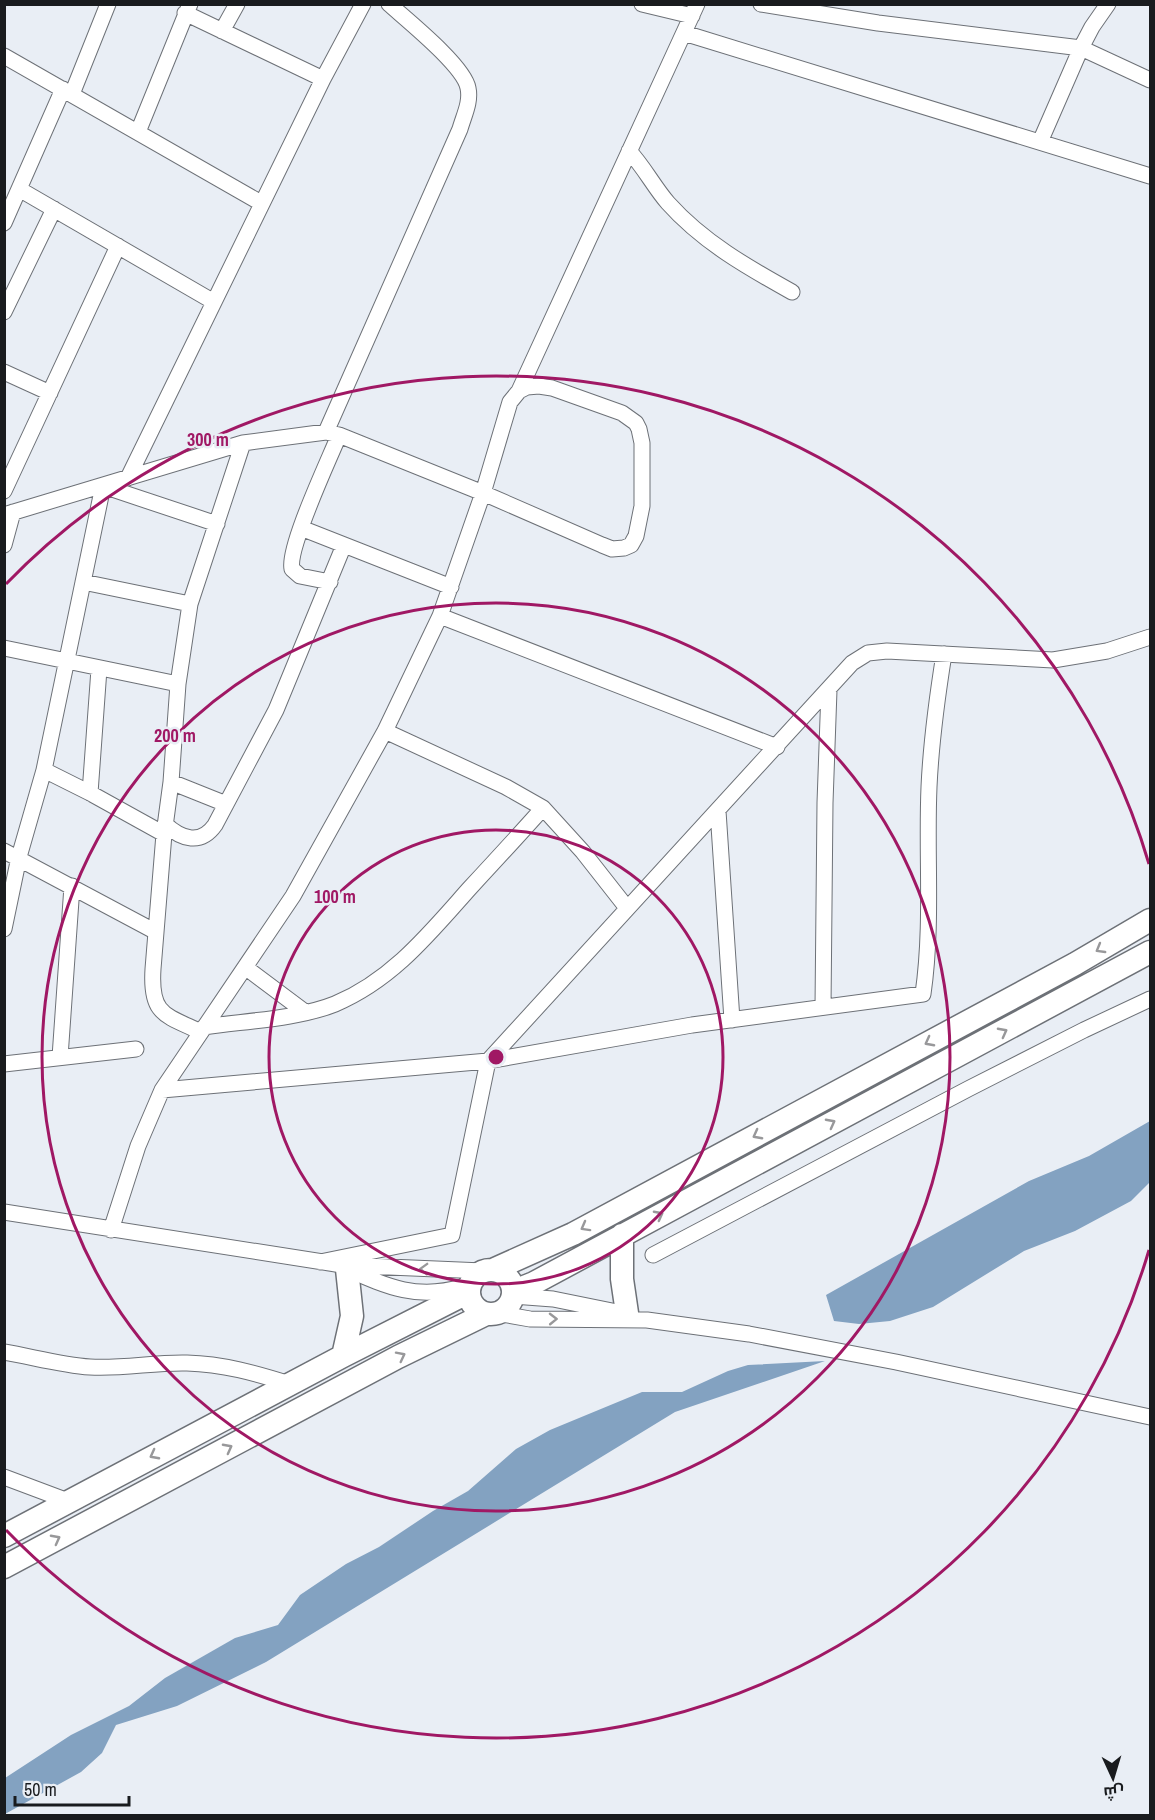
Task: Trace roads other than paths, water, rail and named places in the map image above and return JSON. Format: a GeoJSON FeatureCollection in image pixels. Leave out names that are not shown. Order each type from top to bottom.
{"type":"FeatureCollection","features":[{"type":"Feature","properties":{"kind":"main road"},"geometry":{"type":"LineString","coordinates":[[4,1536],[343,1356],[478,1280],[573,1234],[1075,964],[1150,920]]}},
{"type":"Feature","properties":{"kind":"main road"},"geometry":{"type":"LineString","coordinates":[[513,1293],[1150,952]]}},
{"type":"Feature","properties":{"kind":"main road"},"geometry":{"type":"LineString","coordinates":[[622,1235],[622,1279],[637,1317]]}},
{"type":"Feature","properties":{"kind":"main road"},"geometry":{"type":"LineString","coordinates":[[343,1356],[353,1310],[345,1267]]}},
{"type":"Feature","properties":{"kind":"main road"},"geometry":{"type":"LineString","coordinates":[[4,1567],[388,1363],[491,1313],[503,1310],[510,1304],[513,1293],[509,1279],[503,1273],[478,1280]]}},
{"type":"Feature","properties":{"kind":"main road"},"geometry":{"type":"LineString","coordinates":[[478,1280],[472,1304],[478,1310],[491,1313]]}},
{"type":"Feature","properties":{"kind":"street"},"geometry":{"type":"LineString","coordinates":[[4,223],[108,4]]}},
{"type":"Feature","properties":{"kind":"street"},"geometry":{"type":"LineString","coordinates":[[222,31],[237,4]]}},
{"type":"Feature","properties":{"kind":"street"},"geometry":{"type":"LineString","coordinates":[[128,478],[261,203],[363,4]]}},
{"type":"Feature","properties":{"kind":"street"},"geometry":{"type":"LineString","coordinates":[[330,582],[300,576],[292,569],[290,560],[333,434],[460,129],[468,103],[466,82],[458,68],[389,4]]}},
{"type":"Feature","properties":{"kind":"street"},"geometry":{"type":"LineString","coordinates":[[111,1230],[138,1146],[162,1090],[293,896],[386,731],[440,616],[483,493],[510,402],[519,391],[695,10],[642,4]]}},
{"type":"Feature","properties":{"kind":"street"},"geometry":{"type":"LineString","coordinates":[[761,4],[878,23],[1081,48],[1150,80]]}},
{"type":"Feature","properties":{"kind":"street"},"geometry":{"type":"LineString","coordinates":[[1040,142],[1081,48],[1108,4]]}},
{"type":"Feature","properties":{"kind":"street"},"geometry":{"type":"LineString","coordinates":[[138,132],[188,9],[222,31],[323,79]]}},
{"type":"Feature","properties":{"kind":"street"},"geometry":{"type":"LineString","coordinates":[[684,33],[1150,176]]}},
{"type":"Feature","properties":{"kind":"street"},"geometry":{"type":"LineString","coordinates":[[4,56],[261,203]]}},
{"type":"Feature","properties":{"kind":"street"},"geometry":{"type":"LineString","coordinates":[[629,151],[669,204],[703,237],[739,263],[792,292]]}},
{"type":"Feature","properties":{"kind":"street"},"geometry":{"type":"LineString","coordinates":[[19,189],[214,302]]}},
{"type":"Feature","properties":{"kind":"street"},"geometry":{"type":"LineString","coordinates":[[4,312],[54,209]]}},
{"type":"Feature","properties":{"kind":"street"},"geometry":{"type":"LineString","coordinates":[[4,491],[118,246]]}},
{"type":"Feature","properties":{"kind":"street"},"geometry":{"type":"LineString","coordinates":[[4,372],[50,393]]}},
{"type":"Feature","properties":{"kind":"street"},"geometry":{"type":"LineString","coordinates":[[4,545],[9,513],[243,443],[333,434],[483,493],[612,549],[628,547],[636,536],[642,506],[643,461],[641,434],[636,423],[622,413],[552,388],[527,387],[519,391]]}},
{"type":"Feature","properties":{"kind":"street"},"geometry":{"type":"LineString","coordinates":[[243,443],[190,604],[178,684],[171,782],[164,829],[152,987],[157,1007],[171,1017],[203,1029],[305,1012],[333,1004],[358,993],[395,967],[418,947],[543,808]]}},
{"type":"Feature","properties":{"kind":"street"},"geometry":{"type":"LineString","coordinates":[[103,486],[217,524]]}},
{"type":"Feature","properties":{"kind":"street"},"geometry":{"type":"LineString","coordinates":[[4,928],[12,854],[44,770],[103,486]]}},
{"type":"Feature","properties":{"kind":"street"},"geometry":{"type":"LineString","coordinates":[[301,528],[451,587]]}},
{"type":"Feature","properties":{"kind":"street"},"geometry":{"type":"LineString","coordinates":[[44,770],[180,836],[203,837],[209,833],[276,710],[344,545]]}},
{"type":"Feature","properties":{"kind":"street"},"geometry":{"type":"LineString","coordinates":[[82,582],[190,604]]}},
{"type":"Feature","properties":{"kind":"street"},"geometry":{"type":"LineString","coordinates":[[440,616],[777,747]]}},
{"type":"Feature","properties":{"kind":"street"},"geometry":{"type":"LineString","coordinates":[[320,1262],[452,1235],[488,1061],[852,663],[868,653],[887,651],[1053,660],[1107,651],[1150,637]]}},
{"type":"Feature","properties":{"kind":"street"},"geometry":{"type":"LineString","coordinates":[[4,648],[178,684]]}},
{"type":"Feature","properties":{"kind":"street"},"geometry":{"type":"LineString","coordinates":[[162,1090],[488,1061],[732,1020],[923,994],[928,925],[929,787],[933,721],[944,654]]}},
{"type":"Feature","properties":{"kind":"street"},"geometry":{"type":"LineString","coordinates":[[90,793],[99,669]]}},
{"type":"Feature","properties":{"kind":"street"},"geometry":{"type":"LineString","coordinates":[[823,1007],[825,803],[829,690]]}},
{"type":"Feature","properties":{"kind":"street"},"geometry":{"type":"LineString","coordinates":[[386,731],[506,787],[543,808],[583,852],[627,908]]}},
{"type":"Feature","properties":{"kind":"street"},"geometry":{"type":"LineString","coordinates":[[171,782],[226,804]]}},
{"type":"Feature","properties":{"kind":"street"},"geometry":{"type":"LineString","coordinates":[[718,811],[732,1020]]}},
{"type":"Feature","properties":{"kind":"street"},"geometry":{"type":"LineString","coordinates":[[12,854],[156,932]]}},
{"type":"Feature","properties":{"kind":"street"},"geometry":{"type":"LineString","coordinates":[[60,1057],[72,886]]}},
{"type":"Feature","properties":{"kind":"street"},"geometry":{"type":"LineString","coordinates":[[245,967],[305,1012]]}},
{"type":"Feature","properties":{"kind":"street"},"geometry":{"type":"LineString","coordinates":[[653,1255],[986,1080],[1150,999]]}},
{"type":"Feature","properties":{"kind":"street"},"geometry":{"type":"LineString","coordinates":[[4,1064],[136,1049]]}},
{"type":"Feature","properties":{"kind":"street"},"geometry":{"type":"LineString","coordinates":[[4,1212],[345,1267],[478,1280]]}},
{"type":"Feature","properties":{"kind":"street"},"geometry":{"type":"LineString","coordinates":[[345,1267],[378,1282],[419,1293],[441,1293],[478,1280]]}},
{"type":"Feature","properties":{"kind":"street"},"geometry":{"type":"LineString","coordinates":[[513,1293],[896,1362],[1150,1417]]}},
{"type":"Feature","properties":{"kind":"street"},"geometry":{"type":"LineString","coordinates":[[491,1313],[530,1319],[637,1317]]}},
{"type":"Feature","properties":{"kind":"street"},"geometry":{"type":"LineString","coordinates":[[4,1352],[89,1367],[118,1368],[185,1363],[216,1365],[240,1368],[290,1384]]}},
{"type":"Feature","properties":{"kind":"street"},"geometry":{"type":"LineString","coordinates":[[4,1477],[68,1501]]}},
{"type":"Feature","properties":{"kind":"water"},"geometry":{"type":"Polygon","coordinates":[[[1150,1121],[1150,1182],[1131,1201],[1075,1231],[1024,1251],[933,1307],[890,1321],[859,1324],[834,1321],[826,1295],[1029,1181],[1089,1156],[1150,1121]]]}},
{"type":"Feature","properties":{"kind":"water"},"geometry":{"type":"Polygon","coordinates":[[[825,1361],[675,1412],[266,1662],[177,1706],[116,1725],[102,1753],[81,1772],[5,1814],[5,1778],[71,1735],[129,1706],[165,1678],[235,1638],[278,1625],[300,1595],[346,1564],[379,1547],[468,1491],[516,1449],[550,1430],[642,1392],[682,1392],[728,1371],[748,1365],[825,1361]]]}}]}
